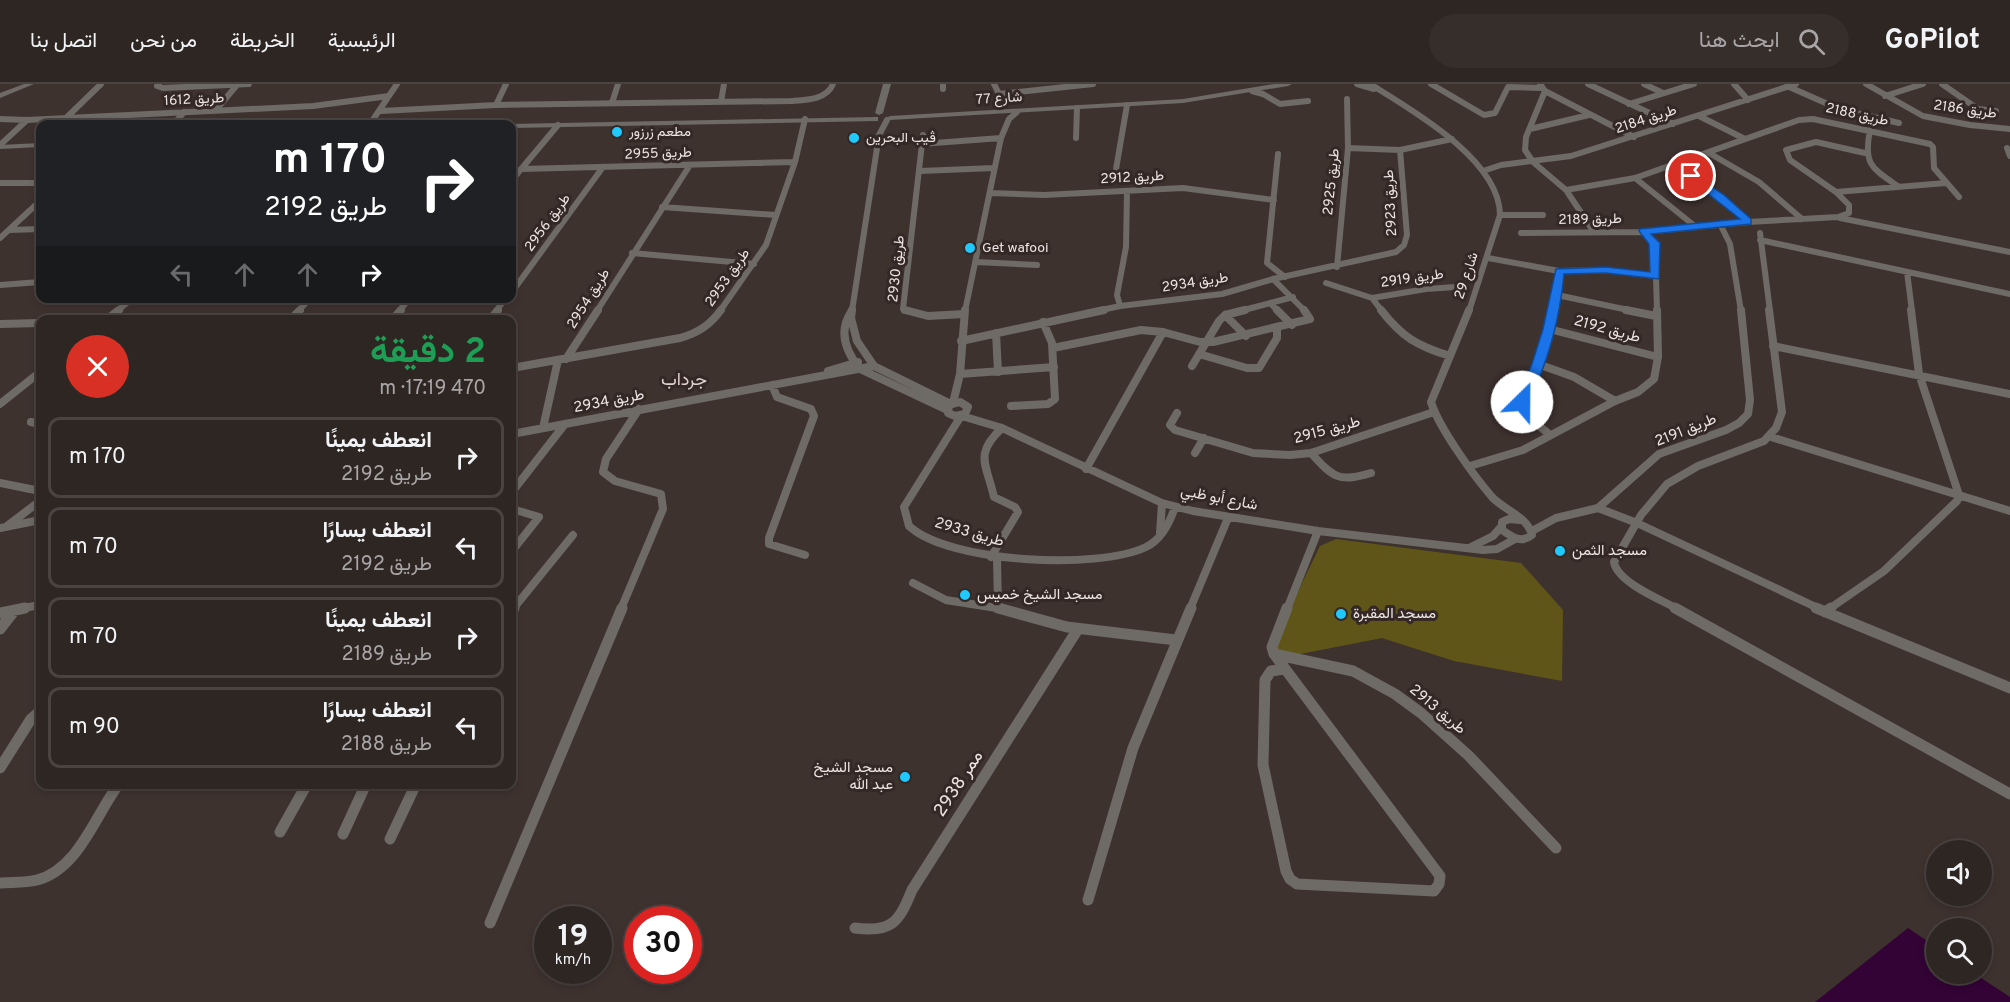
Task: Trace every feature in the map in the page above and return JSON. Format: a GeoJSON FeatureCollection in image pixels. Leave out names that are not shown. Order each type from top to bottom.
{"type":"FeatureCollection","features":[{"type":"Feature","properties":{"kind":"street"},"geometry":{"type":"LineString","coordinates":[[0,96],[30,84]]}},
{"type":"Feature","properties":{"kind":"street"},"geometry":{"type":"LineString","coordinates":[[66,118],[101,84]]}},
{"type":"Feature","properties":{"kind":"street"},"geometry":{"type":"LineString","coordinates":[[159,84],[158,86],[163,88],[249,84]]}},
{"type":"Feature","properties":{"kind":"street"},"geometry":{"type":"LineString","coordinates":[[373,120],[397,84]]}},
{"type":"Feature","properties":{"kind":"street"},"geometry":{"type":"LineString","coordinates":[[496,105],[506,84]]}},
{"type":"Feature","properties":{"kind":"street"},"geometry":{"type":"LineString","coordinates":[[612,103],[618,84]]}},
{"type":"Feature","properties":{"kind":"street"},"geometry":{"type":"LineString","coordinates":[[721,102],[724,84]]}},
{"type":"Feature","properties":{"kind":"street"},"geometry":{"type":"LineString","coordinates":[[381,111],[496,105],[814,99],[831,89],[833,84]]}},
{"type":"Feature","properties":{"kind":"street"},"geometry":{"type":"LineString","coordinates":[[887,84],[884,101],[887,107],[879,135],[851,312],[857,341],[867,359],[874,366],[926,396],[948,391],[958,385]]}},
{"type":"Feature","properties":{"kind":"street"},"geometry":{"type":"LineString","coordinates":[[994,84],[999,94],[1001,109],[1009,119]]}},
{"type":"Feature","properties":{"kind":"street"},"geometry":{"type":"LineString","coordinates":[[999,94],[1093,84]]}},
{"type":"Feature","properties":{"kind":"street","name":"شارع 77"},"geometry":{"type":"LineString","coordinates":[[516,126],[852,118],[1001,109],[1077,108],[1204,98],[1288,84]]}},
{"type":"Feature","properties":{"kind":"street"},"geometry":{"type":"LineString","coordinates":[[1357,84],[1382,92]]}},
{"type":"Feature","properties":{"kind":"street"},"geometry":{"type":"LineString","coordinates":[[1370,84],[1425,118],[1477,162],[1500,202],[1500,214],[1543,215]]}},
{"type":"Feature","properties":{"kind":"street"},"geometry":{"type":"LineString","coordinates":[[1431,84],[1484,115],[1495,113],[1507,86],[1542,88],[1634,137]]}},
{"type":"Feature","properties":{"kind":"street"},"geometry":{"type":"LineString","coordinates":[[1588,84],[1673,124]]}},
{"type":"Feature","properties":{"kind":"street"},"geometry":{"type":"LineString","coordinates":[[1644,84],[1663,93]]}},
{"type":"Feature","properties":{"kind":"street"},"geometry":{"type":"LineString","coordinates":[[1629,104],[1694,84]]}},
{"type":"Feature","properties":{"kind":"street"},"geometry":{"type":"LineString","coordinates":[[1734,84],[1748,100]]}},
{"type":"Feature","properties":{"kind":"street","name":"طريق 2184"},"geometry":{"type":"LineString","coordinates":[[1477,162],[1500,165],[1571,156],[1700,116],[1787,85],[1797,84]]}},
{"type":"Feature","properties":{"kind":"street","name":"طريق 2186"},"geometry":{"type":"LineString","coordinates":[[1866,84],[1923,116],[1970,125],[2010,129]]}},
{"type":"Feature","properties":{"kind":"street","name":"طريق 2186"},"geometry":{"type":"LineString","coordinates":[[1885,96],[1923,84]]}},
{"type":"Feature","properties":{"kind":"street","name":"طريق 2186"},"geometry":{"type":"LineString","coordinates":[[1941,84],[1976,108],[1996,111]]}},
{"type":"Feature","properties":{"kind":"street"},"geometry":{"type":"LineString","coordinates":[[215,111],[237,85]]}},
{"type":"Feature","properties":{"kind":"street"},"geometry":{"type":"LineString","coordinates":[[1787,85],[1839,110],[1899,123]]}},
{"type":"Feature","properties":{"kind":"street"},"geometry":{"type":"LineString","coordinates":[[1542,88],[1524,145],[1525,150],[1533,162],[1566,190],[1594,232]]}},
{"type":"Feature","properties":{"kind":"street"},"geometry":{"type":"LineString","coordinates":[[1265,89],[1280,104],[1308,101]]}},
{"type":"Feature","properties":{"kind":"street","name":"شارع 77"},"geometry":{"type":"LineString","coordinates":[[1015,110],[1181,98],[1265,89]]}},
{"type":"Feature","properties":{"kind":"street","name":"طريق 1612"},"geometry":{"type":"LineString","coordinates":[[0,119],[27,120],[313,106],[389,96]]}},
{"type":"Feature","properties":{"kind":"street","name":"طريق 2925"},"geometry":{"type":"LineString","coordinates":[[1337,267],[1348,148],[1347,99]]}},
{"type":"Feature","properties":{"kind":"street"},"geometry":{"type":"LineString","coordinates":[[1116,169],[1127,105]]}},
{"type":"Feature","properties":{"kind":"street"},"geometry":{"type":"LineString","coordinates":[[1076,138],[1077,108]]}},
{"type":"Feature","properties":{"kind":"street"},"geometry":{"type":"LineString","coordinates":[[950,431],[950,407],[960,374],[960,341],[964,314],[1001,138],[1015,110]]}},
{"type":"Feature","properties":{"kind":"street"},"geometry":{"type":"LineString","coordinates":[[177,120],[184,112]]}},
{"type":"Feature","properties":{"kind":"street"},"geometry":{"type":"LineString","coordinates":[[1530,129],[1589,115]]}},
{"type":"Feature","properties":{"kind":"street"},"geometry":{"type":"LineString","coordinates":[[1700,116],[1745,139]]}},
{"type":"Feature","properties":{"kind":"street","name":"طريق 2953"},"geometry":{"type":"LineString","coordinates":[[516,367],[697,333],[713,321],[766,245],[795,162],[805,119]]}},
{"type":"Feature","properties":{"kind":"street","name":"طريق 2188"},"geometry":{"type":"LineString","coordinates":[[1566,190],[1635,178],[1799,120],[1813,119],[1930,144],[1933,147],[1934,168],[1946,183]]}},
{"type":"Feature","properties":{"kind":"street"},"geometry":{"type":"LineString","coordinates":[[0,146],[27,120]]}},
{"type":"Feature","properties":{"kind":"street"},"geometry":{"type":"LineString","coordinates":[[516,175],[558,125]]}},
{"type":"Feature","properties":{"kind":"street"},"geometry":{"type":"LineString","coordinates":[[1870,130],[1865,153],[1869,164],[1899,187]]}},
{"type":"Feature","properties":{"kind":"street","name":"طريق 2930"},"geometry":{"type":"LineString","coordinates":[[924,135],[921,144],[920,171],[903,309],[928,316],[964,314]]}},
{"type":"Feature","properties":{"kind":"street"},"geometry":{"type":"LineString","coordinates":[[921,144],[1001,138]]}},
{"type":"Feature","properties":{"kind":"street","name":"طريق 2923"},"geometry":{"type":"LineString","coordinates":[[1348,148],[1400,150],[1452,139]]}},
{"type":"Feature","properties":{"kind":"street"},"geometry":{"type":"LineString","coordinates":[[1838,218],[1845,216],[1850,209],[1836,192],[1790,160],[1786,150],[1816,142],[1865,153]]}},
{"type":"Feature","properties":{"kind":"street"},"geometry":{"type":"LineString","coordinates":[[0,146],[36,145]]}},
{"type":"Feature","properties":{"kind":"street"},"geometry":{"type":"LineString","coordinates":[[2007,148],[2010,156]]}},
{"type":"Feature","properties":{"kind":"street","name":"طريق 2923"},"geometry":{"type":"LineString","coordinates":[[1396,252],[1404,245],[1407,235],[1400,150]]}},
{"type":"Feature","properties":{"kind":"street"},"geometry":{"type":"LineString","coordinates":[[1709,153],[1756,178],[1802,219]]}},
{"type":"Feature","properties":{"kind":"street"},"geometry":{"type":"LineString","coordinates":[[1278,154],[1267,263],[1285,277]]}},
{"type":"Feature","properties":{"kind":"street","name":"طريق 2955"},"geometry":{"type":"LineString","coordinates":[[521,169],[795,162]]}},
{"type":"Feature","properties":{"kind":"street","name":"طريق 2954"},"geometry":{"type":"LineString","coordinates":[[543,428],[562,360],[690,165]]}},
{"type":"Feature","properties":{"kind":"street","name":"طريق 2184"},"geometry":{"type":"LineString","coordinates":[[1483,171],[1500,165]]}},
{"type":"Feature","properties":{"kind":"street"},"geometry":{"type":"LineString","coordinates":[[1673,166],[1708,187],[1748,222]]}},
{"type":"Feature","properties":{"kind":"street","name":"طريق 2956"},"geometry":{"type":"LineString","coordinates":[[516,287],[603,167]]}},
{"type":"Feature","properties":{"kind":"street"},"geometry":{"type":"LineString","coordinates":[[920,171],[994,168]]}},
{"type":"Feature","properties":{"kind":"street"},"geometry":{"type":"LineString","coordinates":[[1635,178],[1696,227]]}},
{"type":"Feature","properties":{"kind":"street"},"geometry":{"type":"LineString","coordinates":[[0,183],[36,183]]}},
{"type":"Feature","properties":{"kind":"street"},"geometry":{"type":"LineString","coordinates":[[1836,192],[1946,183],[1959,197]]}},
{"type":"Feature","properties":{"kind":"street","name":"طريق 2912"},"geometry":{"type":"LineString","coordinates":[[991,193],[1044,195],[1165,188],[1200,189],[1274,200]]}},
{"type":"Feature","properties":{"kind":"street"},"geometry":{"type":"LineString","coordinates":[[1119,306],[1117,295],[1126,247],[1127,191]]}},
{"type":"Feature","properties":{"kind":"street"},"geometry":{"type":"LineString","coordinates":[[0,238],[36,205]]}},
{"type":"Feature","properties":{"kind":"street"},"geometry":{"type":"LineString","coordinates":[[662,207],[776,215]]}},
{"type":"Feature","properties":{"kind":"street","name":"شارع 29"},"geometry":{"type":"LineString","coordinates":[[1434,412],[1431,402],[1436,386],[1462,332],[1488,258],[1500,214]]}},
{"type":"Feature","properties":{"kind":"street","name":"طريق 2189"},"geometry":{"type":"LineString","coordinates":[[1521,233],[1644,231],[1748,222],[1838,218],[2010,252]]}},
{"type":"Feature","properties":{"kind":"street","name":"طريق 2191"},"geometry":{"type":"LineString","coordinates":[[1599,508],[1635,472],[1659,454],[1726,430],[1739,423],[1748,414],[1750,400],[1744,331],[1730,244],[1720,224]]}},
{"type":"Feature","properties":{"kind":"street"},"geometry":{"type":"LineString","coordinates":[[9,230],[36,229]]}},
{"type":"Feature","properties":{"kind":"street","name":"طريق 2192"},"geometry":{"type":"LineString","coordinates":[[1470,466],[1523,450],[1615,401],[1647,387],[1654,380],[1658,357],[1654,243],[1644,231]]}},
{"type":"Feature","properties":{"kind":"street"},"geometry":{"type":"LineString","coordinates":[[2010,294],[1907,272],[1760,236],[1782,412],[1778,427],[1771,437],[1679,476],[1663,488],[1637,523],[1614,562],[1615,569],[1622,577],[2010,794]]}},
{"type":"Feature","properties":{"kind":"street","name":"طريق 2934"},"geometry":{"type":"LineString","coordinates":[[960,341],[1119,306],[1222,294],[1273,279],[1337,267],[1396,252]]}},
{"type":"Feature","properties":{"kind":"street"},"geometry":{"type":"LineString","coordinates":[[632,253],[754,264]]}},
{"type":"Feature","properties":{"kind":"street"},"geometry":{"type":"LineString","coordinates":[[1488,258],[1559,271],[1606,270],[1655,276]]}},
{"type":"Feature","properties":{"kind":"street"},"geometry":{"type":"LineString","coordinates":[[976,262],[1037,265]]}},
{"type":"Feature","properties":{"kind":"street","name":"طريق 2192"},"geometry":{"type":"LineString","coordinates":[[1550,435],[1525,412],[1522,402],[1538,364],[1549,329],[1557,295],[1559,271]]}},
{"type":"Feature","properties":{"kind":"street"},"geometry":{"type":"LineString","coordinates":[[1826,612],[1884,571],[1957,501],[1959,495],[1919,374],[1907,272]]}},
{"type":"Feature","properties":{"kind":"street"},"geometry":{"type":"LineString","coordinates":[[516,279],[521,280]]}},
{"type":"Feature","properties":{"kind":"street"},"geometry":{"type":"LineString","coordinates":[[1053,348],[1141,330],[1163,332],[1205,342],[1246,336],[1308,321],[1311,318],[1273,279]]}},
{"type":"Feature","properties":{"kind":"street"},"geometry":{"type":"LineString","coordinates":[[0,285],[36,282]]}},
{"type":"Feature","properties":{"kind":"street","name":"طريق 2919"},"geometry":{"type":"LineString","coordinates":[[1326,283],[1372,298],[1426,289],[1456,288]]}},
{"type":"Feature","properties":{"kind":"street","name":"طريق 2192"},"geometry":{"type":"LineString","coordinates":[[1557,295],[1656,316]]}},
{"type":"Feature","properties":{"kind":"street"},"geometry":{"type":"LineString","coordinates":[[1192,366],[1205,342],[1226,315],[1293,297]]}},
{"type":"Feature","properties":{"kind":"street","name":"طريق 2919"},"geometry":{"type":"LineString","coordinates":[[1372,298],[1411,343],[1450,356]]}},
{"type":"Feature","properties":{"kind":"street"},"geometry":{"type":"LineString","coordinates":[[112,315],[127,303]]}},
{"type":"Feature","properties":{"kind":"street"},"geometry":{"type":"LineString","coordinates":[[295,315],[306,303]]}},
{"type":"Feature","properties":{"kind":"street"},"geometry":{"type":"LineString","coordinates":[[396,315],[406,303]]}},
{"type":"Feature","properties":{"kind":"street"},"geometry":{"type":"LineString","coordinates":[[1270,303],[1292,325]]}},
{"type":"Feature","properties":{"kind":"street"},"geometry":{"type":"LineString","coordinates":[[851,312],[846,318],[844,335],[857,366],[964,411]]}},
{"type":"Feature","properties":{"kind":"street"},"geometry":{"type":"LineString","coordinates":[[1226,315],[1246,336]]}},
{"type":"Feature","properties":{"kind":"street"},"geometry":{"type":"LineString","coordinates":[[1011,406],[1045,405],[1054,401],[1053,348],[1051,337],[1042,322]]}},
{"type":"Feature","properties":{"kind":"street"},"geometry":{"type":"LineString","coordinates":[[0,324],[36,323]]}},
{"type":"Feature","properties":{"kind":"street"},"geometry":{"type":"LineString","coordinates":[[1199,354],[1247,368],[1256,368],[1262,364],[1277,338],[1277,328]]}},
{"type":"Feature","properties":{"kind":"street","name":"طريق 2192"},"geometry":{"type":"LineString","coordinates":[[1549,329],[1658,357]]}},
{"type":"Feature","properties":{"kind":"street"},"geometry":{"type":"LineString","coordinates":[[1086,469],[1163,332]]}},
{"type":"Feature","properties":{"kind":"street"},"geometry":{"type":"LineString","coordinates":[[996,333],[998,372]]}},
{"type":"Feature","properties":{"kind":"street"},"geometry":{"type":"LineString","coordinates":[[1773,346],[2010,394]]}},
{"type":"Feature","properties":{"kind":"street","name":"طريق 2934"},"geometry":{"type":"LineString","coordinates":[[857,366],[867,359]]}},
{"type":"Feature","properties":{"kind":"street"},"geometry":{"type":"LineString","coordinates":[[1538,364],[1574,377],[1615,401]]}},
{"type":"Feature","properties":{"kind":"street","name":"طريق 2934"},"geometry":{"type":"LineString","coordinates":[[516,433],[818,376],[857,366],[874,366]]}},
{"type":"Feature","properties":{"kind":"street"},"geometry":{"type":"LineString","coordinates":[[960,374],[1054,367]]}},
{"type":"Feature","properties":{"kind":"street"},"geometry":{"type":"LineString","coordinates":[[0,404],[36,375]]}},
{"type":"Feature","properties":{"kind":"street"},"geometry":{"type":"LineString","coordinates":[[772,385],[777,397],[811,409],[814,416],[769,538],[769,544],[805,555]]}},
{"type":"Feature","properties":{"kind":"street"},"geometry":{"type":"LineString","coordinates":[[958,385],[964,394],[964,411]]}},
{"type":"Feature","properties":{"kind":"street"},"geometry":{"type":"LineString","coordinates":[[950,407],[955,416],[964,411]]}},
{"type":"Feature","properties":{"kind":"street"},"geometry":{"type":"LineString","coordinates":[[490,923],[663,509],[661,494],[647,488],[611,480],[603,472],[606,459],[639,410]]}},
{"type":"Feature","properties":{"kind":"street","name":"شارع أبو ظبي"},"geometry":{"type":"LineString","coordinates":[[964,411],[1086,469],[1175,507],[1228,518],[1318,531],[1468,548],[1497,549],[1515,539],[1530,538],[1532,531]]}},
{"type":"Feature","properties":{"kind":"street","name":"طريق 2933"},"geometry":{"type":"LineString","coordinates":[[964,411],[958,424],[950,431],[907,500],[904,515],[911,528],[919,533],[994,558],[1061,559],[1128,553],[1145,548],[1157,539],[1172,517],[1175,507]]}},
{"type":"Feature","properties":{"kind":"street"},"geometry":{"type":"LineString","coordinates":[[1434,412],[1493,498],[1532,531],[1556,518]]}},
{"type":"Feature","properties":{"kind":"street","name":"طريق 2915"},"geometry":{"type":"LineString","coordinates":[[1177,413],[1170,425],[1172,428],[1267,455],[1311,453],[1434,412]]}},
{"type":"Feature","properties":{"kind":"street"},"geometry":{"type":"LineString","coordinates":[[31,422],[36,423]]}},
{"type":"Feature","properties":{"kind":"street"},"geometry":{"type":"LineString","coordinates":[[516,487],[565,424]]}},
{"type":"Feature","properties":{"kind":"street"},"geometry":{"type":"LineString","coordinates":[[998,608],[994,558],[1018,512],[1015,507],[994,497],[983,453],[988,441],[1002,428]]}},
{"type":"Feature","properties":{"kind":"street"},"geometry":{"type":"LineString","coordinates":[[1771,437],[2010,511]]}},
{"type":"Feature","properties":{"kind":"street"},"geometry":{"type":"LineString","coordinates":[[1195,453],[1204,438]]}},
{"type":"Feature","properties":{"kind":"street"},"geometry":{"type":"LineString","coordinates":[[1311,453],[1339,479],[1349,480],[1371,473]]}},
{"type":"Feature","properties":{"kind":"street"},"geometry":{"type":"LineString","coordinates":[[0,483],[36,490]]}},
{"type":"Feature","properties":{"kind":"street"},"geometry":{"type":"LineString","coordinates":[[1493,498],[1504,533],[1515,539]]}},
{"type":"Feature","properties":{"kind":"street"},"geometry":{"type":"LineString","coordinates":[[1160,533],[1162,503]]}},
{"type":"Feature","properties":{"kind":"street"},"geometry":{"type":"LineString","coordinates":[[4,527],[36,504]]}},
{"type":"Feature","properties":{"kind":"street"},"geometry":{"type":"LineString","coordinates":[[1468,548],[1493,536],[1509,519],[1556,518],[1599,508],[1637,523],[1826,612],[2010,687]]}},
{"type":"Feature","properties":{"kind":"street"},"geometry":{"type":"LineString","coordinates":[[516,510],[539,517],[516,546]]}},
{"type":"Feature","properties":{"kind":"street"},"geometry":{"type":"LineString","coordinates":[[1088,900],[1133,748],[1228,518]]}},
{"type":"Feature","properties":{"kind":"street"},"geometry":{"type":"LineString","coordinates":[[4,527],[36,521]]}},
{"type":"Feature","properties":{"kind":"street"},"geometry":{"type":"LineString","coordinates":[[1284,669],[1271,671],[1265,680],[1263,765],[1286,871],[1290,879],[1297,884],[1434,891],[1439,884],[1440,876],[1284,669],[1273,651],[1318,531]]}},
{"type":"Feature","properties":{"kind":"street"},"geometry":{"type":"LineString","coordinates":[[516,605],[573,535]]}},
{"type":"Feature","properties":{"kind":"street"},"geometry":{"type":"LineString","coordinates":[[913,583],[946,600],[998,608],[1078,629],[1176,640]]}},
{"type":"Feature","properties":{"kind":"street"},"geometry":{"type":"LineString","coordinates":[[0,613],[36,606]]}},
{"type":"Feature","properties":{"kind":"street"},"geometry":{"type":"LineString","coordinates":[[0,629],[14,611]]}},
{"type":"Feature","properties":{"kind":"street","name":"ممر 2938"},"geometry":{"type":"LineString","coordinates":[[855,928],[872,931],[891,928],[899,920],[912,890],[1078,629]]}},
{"type":"Feature","properties":{"kind":"street","name":"طريق 2913"},"geometry":{"type":"LineString","coordinates":[[1273,651],[1349,670],[1370,679],[1392,693],[1446,735],[1517,805],[1556,848]]}},
{"type":"Feature","properties":{"kind":"street"},"geometry":{"type":"LineString","coordinates":[[0,768],[36,715]]}},
{"type":"Feature","properties":{"kind":"street"},"geometry":{"type":"LineString","coordinates":[[0,883],[38,880],[55,873],[71,859],[88,828],[115,789]]}},
{"type":"Feature","properties":{"kind":"street"},"geometry":{"type":"LineString","coordinates":[[280,832],[304,789]]}},
{"type":"Feature","properties":{"kind":"street"},"geometry":{"type":"LineString","coordinates":[[343,834],[364,789]]}},
{"type":"Feature","properties":{"kind":"street"},"geometry":{"type":"LineString","coordinates":[[390,839],[414,789]]}},
{"type":"Feature","properties":{"kind":"shaded area"},"geometry":{"type":"Polygon","coordinates":[[[1336,539],[1521,563],[1563,610],[1562,681],[1454,661],[1382,638],[1290,656],[1271,647],[1320,546],[1336,539]]]}},
{"type":"Feature","properties":{"kind":"shaded area"},"geometry":{"type":"Polygon","coordinates":[[[1908,928],[1926,940],[1926,984],[1990,984],[2010,997],[2010,1002],[1815,1002],[1908,928]]]}},
{"type":"Feature","properties":{"kind":"place","name":"مطعم زرزور"},"geometry":{"type":"Point","coordinates":[617,132]}},
{"type":"Feature","properties":{"kind":"place","name":"ڤيب البحرين"},"geometry":{"type":"Point","coordinates":[854,138]}},
{"type":"Feature","properties":{"kind":"place","name":"Get wafooi"},"geometry":{"type":"Point","coordinates":[970,248]}},
{"type":"Feature","properties":{"kind":"place","name":"مسجد الثمن"},"geometry":{"type":"Point","coordinates":[1560,551]}},
{"type":"Feature","properties":{"kind":"place","name":"مسجد الشيخ خميس"},"geometry":{"type":"Point","coordinates":[965,595]}},
{"type":"Feature","properties":{"kind":"place","name":"مسجد المقبرة"},"geometry":{"type":"Point","coordinates":[1341,614]}},
{"type":"Feature","properties":{"kind":"place","name":"مسجد الشيخ عبد الله"},"geometry":{"type":"Point","coordinates":[905,777]}},
{"type":"Feature","properties":{"kind":"district","name":"جرداب"},"geometry":{"type":"Point","coordinates":[684,380]}},
{"type":"Feature","properties":{"kind":"route"},"geometry":{"type":"LineString","coordinates":[[1522,402],[1538,364],[1549,329],[1557,295],[1559,271],[1606,270],[1655,276],[1654,243],[1644,231],[1748,222],[1708,187],[1691,176]]}}]}
